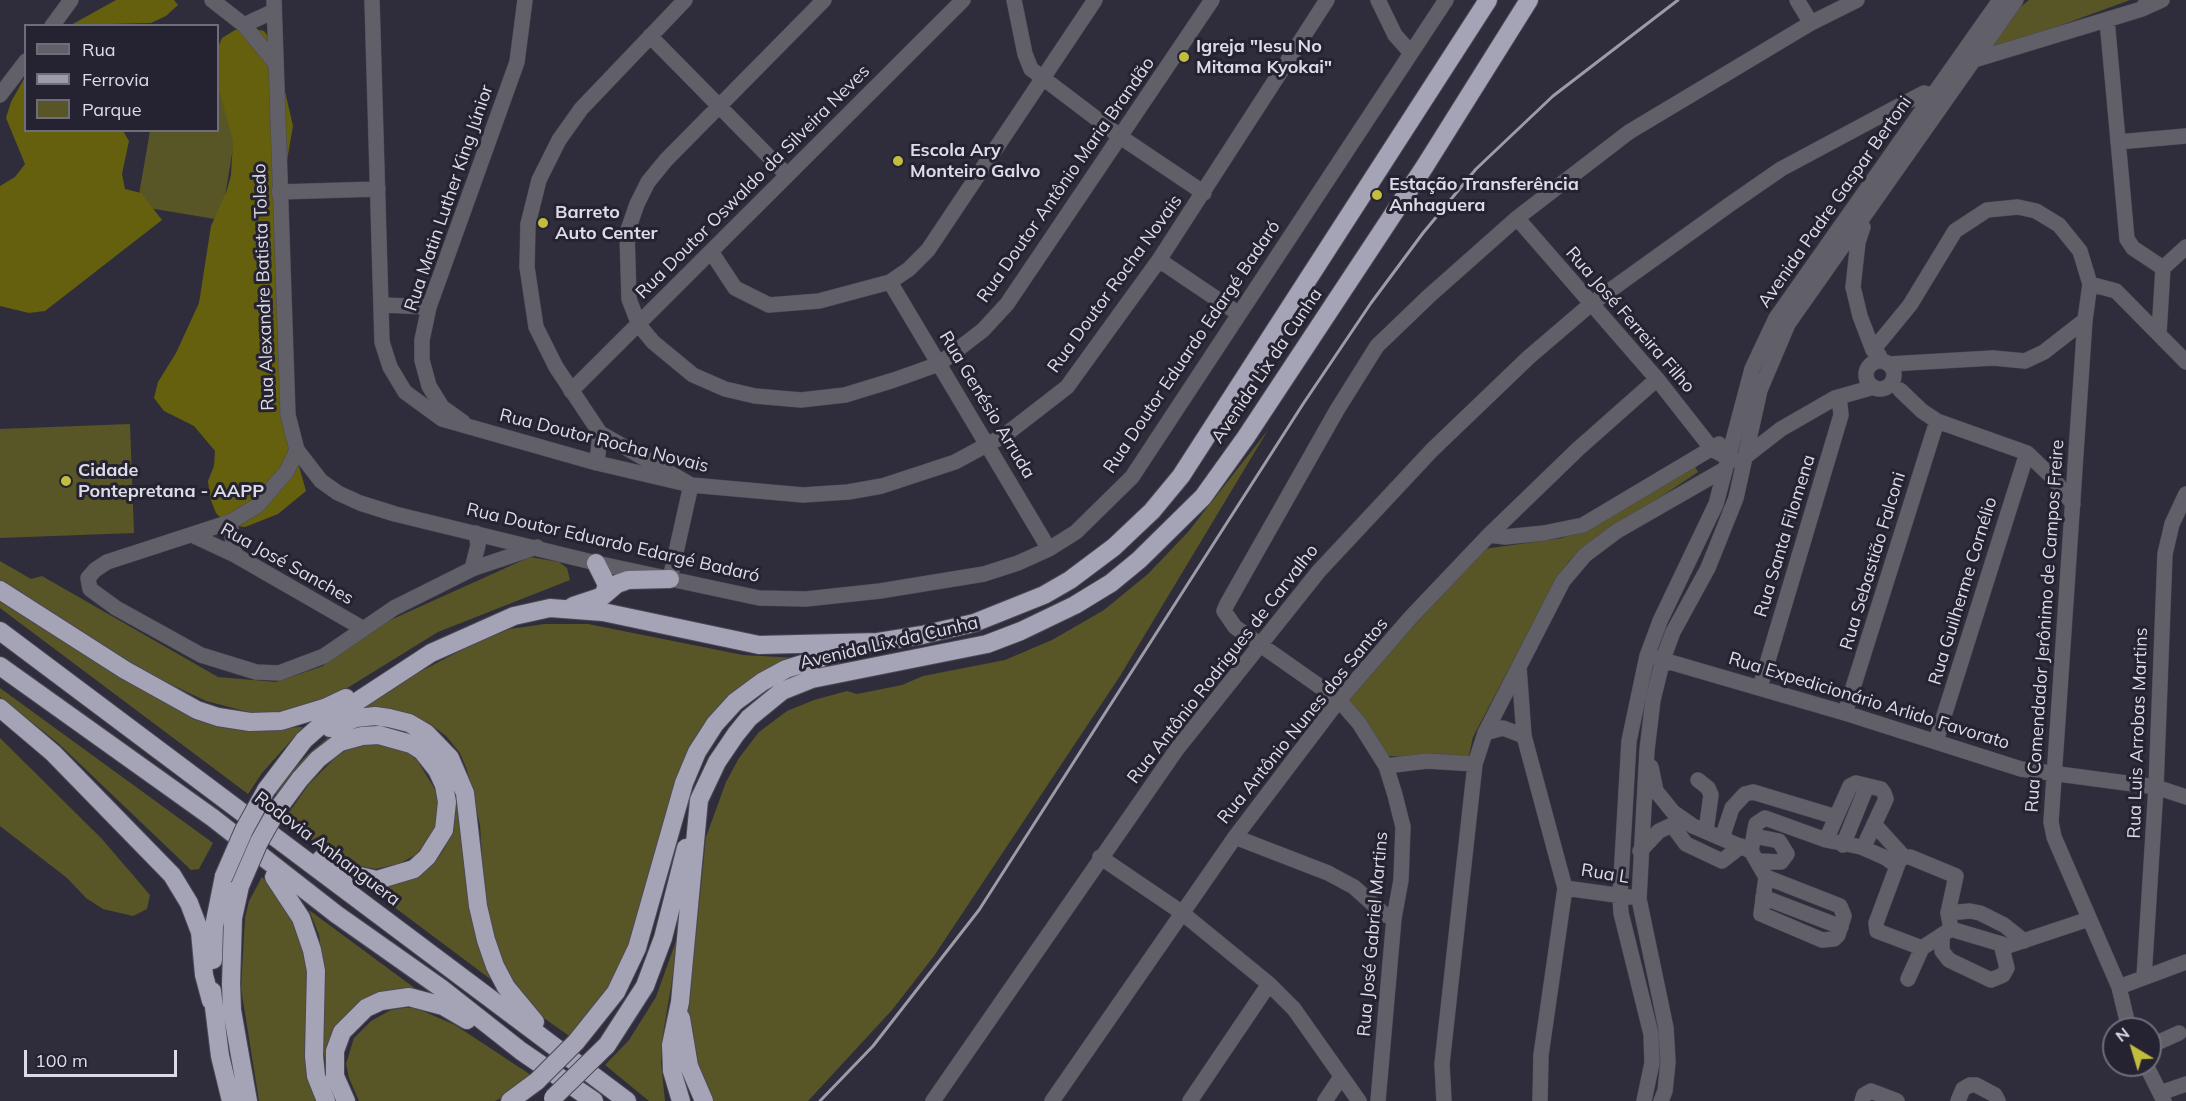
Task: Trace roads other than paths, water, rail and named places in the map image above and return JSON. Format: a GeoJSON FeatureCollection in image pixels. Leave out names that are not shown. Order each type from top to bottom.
{"type":"FeatureCollection","features":[{"type":"Feature","properties":{"kind":"highway","name":"Avenida Lix da Cunha"},"geometry":{"type":"LineString","coordinates":[[404,669],[431,653],[495,622],[550,608],[603,612],[749,644],[783,646],[878,642],[974,623],[1044,595],[1070,580],[1114,547],[1152,511],[1181,476],[1488,0]]}},
{"type":"Feature","properties":{"kind":"highway","name":"Avenida Lix da Cunha"},"geometry":{"type":"LineString","coordinates":[[681,1101],[672,1071],[671,1053],[673,1029],[680,1002],[699,800],[717,762],[736,734],[749,718],[782,691],[812,679],[959,651],[1021,631],[1075,605],[1111,583],[1162,538],[1203,497],[1246,437],[1425,166],[1529,0]]}},
{"type":"Feature","properties":{"kind":"highway"},"geometry":{"type":"LineString","coordinates":[[596,563],[606,585],[603,596]]}},
{"type":"Feature","properties":{"kind":"highway"},"geometry":{"type":"LineString","coordinates":[[564,609],[603,596],[617,584],[628,580],[670,579]]}},
{"type":"Feature","properties":{"kind":"highway"},"geometry":{"type":"LineString","coordinates":[[0,590],[125,670],[197,710],[218,717],[265,723],[302,716],[327,707],[404,669]]}},
{"type":"Feature","properties":{"kind":"highway"},"geometry":{"type":"LineString","coordinates":[[0,622],[40,653],[81,691]]}},
{"type":"Feature","properties":{"kind":"highway","name":"Rodovia Anhanguera"},"geometry":{"type":"LineString","coordinates":[[0,631],[569,1048],[627,1101]]}},
{"type":"Feature","properties":{"kind":"highway"},"geometry":{"type":"LineString","coordinates":[[510,1101],[537,1081],[569,1048],[616,992],[637,948],[684,783],[697,752],[715,724],[735,702],[762,682],[786,669],[878,642]]}},
{"type":"Feature","properties":{"kind":"highway"},"geometry":{"type":"LineString","coordinates":[[0,666],[213,818],[336,914],[441,988],[521,1051],[594,1101]]}},
{"type":"Feature","properties":{"kind":"highway"},"geometry":{"type":"LineString","coordinates":[[211,1000],[214,926],[224,876],[244,830],[266,790],[280,768],[304,740],[321,725],[404,669]]}},
{"type":"Feature","properties":{"kind":"highway"},"geometry":{"type":"LineString","coordinates":[[0,678],[274,877],[336,914]]}},
{"type":"Feature","properties":{"kind":"highway"},"geometry":{"type":"LineString","coordinates":[[0,708],[53,753],[172,875],[189,903],[200,932],[204,975],[231,1101]]}},
{"type":"Feature","properties":{"kind":"highway"},"geometry":{"type":"LineString","coordinates":[[280,768],[334,725],[356,718],[375,716],[409,723],[435,741],[450,758],[465,793],[478,906],[495,966],[516,1002],[569,1048]]}},
{"type":"Feature","properties":{"kind":"highway"},"geometry":{"type":"LineString","coordinates":[[217,792],[338,871],[359,878],[377,880],[414,869],[427,857],[444,830],[447,802],[444,785],[422,751],[397,739],[379,735],[340,742],[318,759],[300,779],[258,842],[240,886],[233,918],[231,984],[233,1020],[248,1101]]}},
{"type":"Feature","properties":{"kind":"highway"},"geometry":{"type":"LineString","coordinates":[[551,1099],[607,1045],[635,1004],[663,938],[699,800]]}},
{"type":"Feature","properties":{"kind":"highway"},"geometry":{"type":"LineString","coordinates":[[274,877],[302,918],[312,950],[316,971],[314,1056],[316,1076],[326,1101]]}},
{"type":"Feature","properties":{"kind":"highway"},"geometry":{"type":"LineString","coordinates":[[346,1101],[335,1076],[335,1051],[342,1032],[353,1018],[381,1000],[409,997],[434,1003],[521,1051]]}},
{"type":"Feature","properties":{"kind":"highway"},"geometry":{"type":"LineString","coordinates":[[680,1002],[689,1065],[704,1101]]}},
{"type":"Feature","properties":{"kind":"street"},"geometry":{"type":"LineString","coordinates":[[53,24],[67,5],[83,0]]}},
{"type":"Feature","properties":{"kind":"street"},"geometry":{"type":"LineString","coordinates":[[212,0],[244,25],[276,64]]}},
{"type":"Feature","properties":{"kind":"street","name":"Rua Doutor Rocha Novais"},"geometry":{"type":"LineString","coordinates":[[372,0],[383,305],[382,342],[390,367],[405,392],[442,419],[597,463],[691,485],[795,495],[848,492],[926,474],[990,446],[1067,387],[1159,260],[1327,0]]}},
{"type":"Feature","properties":{"kind":"street","name":"Rua Matin Luther King Júnior"},"geometry":{"type":"LineString","coordinates":[[470,428],[442,407],[429,386],[422,360],[422,340],[429,306],[517,62],[525,0]]}},
{"type":"Feature","properties":{"kind":"street"},"geometry":{"type":"LineString","coordinates":[[667,0],[669,16]]}},
{"type":"Feature","properties":{"kind":"street"},"geometry":{"type":"LineString","coordinates":[[670,579],[691,485],[600,433],[571,391],[542,340],[534,318],[527,267],[528,224],[539,180],[559,140],[581,109],[685,0]]}},
{"type":"Feature","properties":{"kind":"street"},"geometry":{"type":"LineString","coordinates":[[639,325],[630,299],[626,253],[627,234],[637,204],[648,182],[666,160],[824,0]]}},
{"type":"Feature","properties":{"kind":"street","name":"Rua Doutor Oswaldo da Silveira Neves"},"geometry":{"type":"LineString","coordinates":[[571,391],[712,253],[963,0]]}},
{"type":"Feature","properties":{"kind":"street"},"geometry":{"type":"LineString","coordinates":[[1014,0],[1025,54],[1031,69],[1122,138],[1204,193]]}},
{"type":"Feature","properties":{"kind":"street"},"geometry":{"type":"LineString","coordinates":[[712,253],[735,288],[770,305],[819,302],[890,282],[928,250],[1095,0]]}},
{"type":"Feature","properties":{"kind":"street","name":"Rua Doutor Antônio Maria Brandão"},"geometry":{"type":"LineString","coordinates":[[639,325],[663,353],[693,375],[725,389],[755,396],[801,400],[845,395],[939,364],[982,330],[1007,304],[1122,138],[1212,0]]}},
{"type":"Feature","properties":{"kind":"street"},"geometry":{"type":"LineString","coordinates":[[1378,0],[1395,35],[1411,53]]}},
{"type":"Feature","properties":{"kind":"street","name":"Rua Doutor Eduardo Edargé Badaró"},"geometry":{"type":"LineString","coordinates":[[297,450],[313,473],[338,494],[360,503],[596,563],[759,598],[806,599],[880,591],[984,574],[1018,563],[1049,549],[1099,512],[1132,477],[1446,0]]}},
{"type":"Feature","properties":{"kind":"street"},"geometry":{"type":"LineString","coordinates":[[1797,0],[1811,23]]}},
{"type":"Feature","properties":{"kind":"street"},"geometry":{"type":"LineString","coordinates":[[1517,218],[1629,132],[1688,94],[1811,23],[1857,0]]}},
{"type":"Feature","properties":{"kind":"street","name":"Avenida Padre Gaspar Bertoni"},"geometry":{"type":"LineString","coordinates":[[1644,1101],[1652,1063],[1651,1034],[1621,913],[1620,896],[1629,741],[1647,656],[1660,621],[1716,504],[1752,369],[1776,318],[2000,0]]}},
{"type":"Feature","properties":{"kind":"street","name":"Avenida Padre Gaspar Bertoni"},"geometry":{"type":"LineString","coordinates":[[1661,1101],[1665,1091],[1668,1062],[1666,1028],[1639,899],[1647,750],[1653,700],[1664,659],[1673,632],[1708,568],[1736,498],[1760,390],[1788,324],[1977,59],[2016,0]]}},
{"type":"Feature","properties":{"kind":"street"},"geometry":{"type":"LineString","coordinates":[[1977,59],[2108,20],[2145,4],[2162,0]]}},
{"type":"Feature","properties":{"kind":"street"},"geometry":{"type":"LineString","coordinates":[[244,25],[274,5]]}},
{"type":"Feature","properties":{"kind":"street","name":"Rua Alexandre Batista Toledo"},"geometry":{"type":"LineString","coordinates":[[274,5],[288,415],[297,450]]}},
{"type":"Feature","properties":{"kind":"street"},"geometry":{"type":"LineString","coordinates":[[2108,20],[2127,239],[2133,248],[2163,268]]}},
{"type":"Feature","properties":{"kind":"street"},"geometry":{"type":"LineString","coordinates":[[650,36],[787,175]]}},
{"type":"Feature","properties":{"kind":"street"},"geometry":{"type":"LineString","coordinates":[[2,90],[24,63]]}},
{"type":"Feature","properties":{"kind":"street","name":"Rua Antônio Rodrigues de Carvalho"},"geometry":{"type":"LineString","coordinates":[[933,1101],[1100,856],[1177,749],[1258,644],[1319,571],[1416,466],[1529,357],[1591,304],[1781,169],[1924,93],[1934,96]]}},
{"type":"Feature","properties":{"kind":"street"},"geometry":{"type":"LineString","coordinates":[[2118,142],[2186,136]]}},
{"type":"Feature","properties":{"kind":"street"},"geometry":{"type":"LineString","coordinates":[[279,192],[378,189]]}},
{"type":"Feature","properties":{"kind":"street"},"geometry":{"type":"LineString","coordinates":[[1883,373],[1910,305],[1955,231],[1987,210],[2018,207],[2049,218],[2072,239],[2080,251],[2090,284],[2116,291],[2186,362]]}},
{"type":"Feature","properties":{"kind":"street"},"geometry":{"type":"LineString","coordinates":[[1867,215],[1858,242],[1853,287],[1860,316],[1883,373],[1922,411],[1937,421],[2027,453],[2052,477],[2073,504]]}},
{"type":"Feature","properties":{"kind":"street","name":"Rua José Ferreira Filho"},"geometry":{"type":"LineString","coordinates":[[1517,218],[1657,379],[1712,449]]}},
{"type":"Feature","properties":{"kind":"street","name":"Rua José Gabriel Martins"},"geometry":{"type":"LineString","coordinates":[[1378,1101],[1394,918],[1401,880],[1403,827],[1386,766],[1359,723],[1339,700],[1235,627],[1224,611],[1337,410],[1377,346],[1429,296],[1517,218]]}},
{"type":"Feature","properties":{"kind":"street"},"geometry":{"type":"LineString","coordinates":[[2159,333],[2163,268],[2186,247]]}},
{"type":"Feature","properties":{"kind":"street"},"geometry":{"type":"LineString","coordinates":[[1159,260],[1239,314]]}},
{"type":"Feature","properties":{"kind":"street"},"geometry":{"type":"LineString","coordinates":[[1824,271],[1847,278],[1853,287]]}},
{"type":"Feature","properties":{"kind":"street","name":"Rua Genésio Arruda"},"geometry":{"type":"LineString","coordinates":[[890,282],[990,446],[1049,549]]}},
{"type":"Feature","properties":{"kind":"street","name":"Rua Comendador Jerônimo de Campos Freire"},"geometry":{"type":"LineString","coordinates":[[2090,284],[2085,320],[2051,822],[2054,837],[2118,987],[2123,1017]]}},
{"type":"Feature","properties":{"kind":"street"},"geometry":{"type":"LineString","coordinates":[[383,305],[429,306]]}},
{"type":"Feature","properties":{"kind":"street"},"geometry":{"type":"LineString","coordinates":[[1444,1101],[1442,1064],[1475,765],[1485,733],[1563,581],[1585,555],[1617,531],[1689,490],[1726,464],[1739,461],[1781,429],[1883,373],[1909,365],[1993,358],[2025,361],[2044,352],[2085,320]]}},
{"type":"Feature","properties":{"kind":"street","name":"Rua Antônio Nunes dos Santos"},"geometry":{"type":"LineString","coordinates":[[1052,1101],[1235,837],[1339,700],[1411,616],[1489,535],[1578,449],[1657,379]]}},
{"type":"Feature","properties":{"kind":"street","name":"Rua Santa Filomena"},"geometry":{"type":"LineString","coordinates":[[1760,687],[1841,415],[1839,397]]}},
{"type":"Feature","properties":{"kind":"street","name":"Rua Sebastião Falconi"},"geometry":{"type":"LineString","coordinates":[[1845,713],[1937,421]]}},
{"type":"Feature","properties":{"kind":"street"},"geometry":{"type":"LineString","coordinates":[[1489,535],[1505,537],[1544,533],[1583,525],[1712,449],[1734,433],[1751,436],[1781,429]]}},
{"type":"Feature","properties":{"kind":"street"},"geometry":{"type":"LineString","coordinates":[[597,463],[600,433]]}},
{"type":"Feature","properties":{"kind":"street"},"geometry":{"type":"LineString","coordinates":[[1712,449],[1726,464]]}},
{"type":"Feature","properties":{"kind":"street"},"geometry":{"type":"LineString","coordinates":[[297,450],[287,471],[257,506],[230,522],[107,562],[88,578],[90,589],[116,608],[201,655],[256,672],[279,673],[324,656],[394,608],[472,569],[537,548]]}},
{"type":"Feature","properties":{"kind":"street","name":"Rua Guilherme Cornélio"},"geometry":{"type":"LineString","coordinates":[[1936,741],[2027,453]]}},
{"type":"Feature","properties":{"kind":"street"},"geometry":{"type":"LineString","coordinates":[[287,471],[313,473]]}},
{"type":"Feature","properties":{"kind":"street"},"geometry":{"type":"LineString","coordinates":[[1689,490],[1699,493],[1716,504]]}},
{"type":"Feature","properties":{"kind":"street","name":"Rua Luis Arrobas Martins"},"geometry":{"type":"LineString","coordinates":[[2144,977],[2156,787],[2165,554],[2172,524],[2186,494]]}},
{"type":"Feature","properties":{"kind":"street"},"geometry":{"type":"LineString","coordinates":[[230,522],[235,555]]}},
{"type":"Feature","properties":{"kind":"street"},"geometry":{"type":"LineString","coordinates":[[472,569],[478,545],[476,533]]}},
{"type":"Feature","properties":{"kind":"street","name":"Rua José Sanches"},"geometry":{"type":"LineString","coordinates":[[192,535],[235,555],[338,612],[362,628]]}},
{"type":"Feature","properties":{"kind":"street"},"geometry":{"type":"LineString","coordinates":[[338,612],[344,642]]}},
{"type":"Feature","properties":{"kind":"street","name":"Rua Expedicionário Arlido Favorato"},"geometry":{"type":"LineString","coordinates":[[1647,656],[1760,687],[2021,769],[2156,787],[2186,797]]}},
{"type":"Feature","properties":{"kind":"street"},"geometry":{"type":"LineString","coordinates":[[1520,667],[1524,736],[1565,888],[1540,1055],[1540,1101]]}},
{"type":"Feature","properties":{"kind":"street"},"geometry":{"type":"LineString","coordinates":[[1485,733],[1503,728],[1524,736]]}},
{"type":"Feature","properties":{"kind":"street"},"geometry":{"type":"LineString","coordinates":[[1647,750],[1656,791],[1673,812],[1699,828],[1751,848]]}},
{"type":"Feature","properties":{"kind":"street"},"geometry":{"type":"LineString","coordinates":[[1386,766],[1427,761],[1475,765]]}},
{"type":"Feature","properties":{"kind":"street"},"geometry":{"type":"LineString","coordinates":[[1698,780],[1708,788],[1711,795],[1699,828]]}},
{"type":"Feature","properties":{"kind":"street"},"geometry":{"type":"LineString","coordinates":[[1827,840],[1850,786],[1856,783],[1881,789],[1886,799],[1861,848]]}},
{"type":"Feature","properties":{"kind":"street"},"geometry":{"type":"LineString","coordinates":[[1843,844],[1867,786]]}},
{"type":"Feature","properties":{"kind":"street"},"geometry":{"type":"LineString","coordinates":[[1722,838],[1732,808],[1745,794],[1753,792],[1836,818]]}},
{"type":"Feature","properties":{"kind":"street"},"geometry":{"type":"LineString","coordinates":[[1766,877],[1840,906],[1844,916],[1834,939],[1822,940],[1764,917],[1761,903],[1766,877],[1751,848],[1758,821],[1765,818],[1900,862]]}},
{"type":"Feature","properties":{"kind":"street"},"geometry":{"type":"LineString","coordinates":[[1874,824],[1900,862]]}},
{"type":"Feature","properties":{"kind":"street"},"geometry":{"type":"LineString","coordinates":[[1640,851],[1649,839],[1672,825],[1699,828]]}},
{"type":"Feature","properties":{"kind":"street"},"geometry":{"type":"LineString","coordinates":[[1672,825],[1686,844],[1722,861],[1751,848]]}},
{"type":"Feature","properties":{"kind":"street"},"geometry":{"type":"LineString","coordinates":[[1235,837],[1328,873],[1354,887],[1385,915],[1394,918]]}},
{"type":"Feature","properties":{"kind":"street"},"geometry":{"type":"LineString","coordinates":[[1100,856],[1182,912],[1269,984],[1294,1009],[1359,1101]]}},
{"type":"Feature","properties":{"kind":"street"},"geometry":{"type":"LineString","coordinates":[[1922,948],[1877,931],[1877,919],[1900,862],[1910,856],[1956,876],[1942,951],[1949,960],[1991,980],[2003,975],[2007,968],[2001,944]]}},
{"type":"Feature","properties":{"kind":"street","name":"Rua L"},"geometry":{"type":"LineString","coordinates":[[1565,888],[1639,899]]}},
{"type":"Feature","properties":{"kind":"street"},"geometry":{"type":"LineString","coordinates":[[1948,913],[1970,911],[1980,913],[2004,925],[2024,941]]}},
{"type":"Feature","properties":{"kind":"street"},"geometry":{"type":"LineString","coordinates":[[1908,979],[1922,948],[1947,932],[2008,946],[2089,920]]}},
{"type":"Feature","properties":{"kind":"street"},"geometry":{"type":"LineString","coordinates":[[2118,987],[2144,977],[2184,967]]}},
{"type":"Feature","properties":{"kind":"street"},"geometry":{"type":"LineString","coordinates":[[1190,1101],[1269,984]]}},
{"type":"Feature","properties":{"kind":"street"},"geometry":{"type":"LineString","coordinates":[[2162,1041],[2179,1033]]}},
{"type":"Feature","properties":{"kind":"street"},"geometry":{"type":"LineString","coordinates":[[1325,1101],[1341,1077]]}},
{"type":"Feature","properties":{"kind":"street"},"geometry":{"type":"LineString","coordinates":[[2152,1077],[2162,1097],[2186,1084]]}},
{"type":"Feature","properties":{"kind":"street"},"geometry":{"type":"LineString","coordinates":[[1958,1101],[1963,1089],[1976,1085],[1995,1095],[1998,1101]]}},
{"type":"Feature","properties":{"kind":"street"},"geometry":{"type":"LineString","coordinates":[[1862,1101],[1864,1095],[1871,1091],[1897,1101]]}},
{"type":"Feature","properties":{"kind":"railway"},"geometry":{"type":"LineString","coordinates":[[820,1101],[873,1046],[979,910],[1303,404],[1371,303],[1423,233],[1476,169],[1553,96],[1678,0]]}},
{"type":"Feature","properties":{"kind":"place","name":"Igreja \"Iesu No Mitama Kyokai\""},"geometry":{"type":"Point","coordinates":[1184,57]}},
{"type":"Feature","properties":{"kind":"place","name":"Escola Ary Monteiro Galvo"},"geometry":{"type":"Point","coordinates":[898,161]}},
{"type":"Feature","properties":{"kind":"place","name":"Estação Transferência Anhaguera"},"geometry":{"type":"Point","coordinates":[1377,195]}},
{"type":"Feature","properties":{"kind":"place","name":"Barreto Auto Center"},"geometry":{"type":"Point","coordinates":[543,223]}},
{"type":"Feature","properties":{"kind":"place","name":"Cidade Pontepretana - AAPP"},"geometry":{"type":"Point","coordinates":[66,481]}}]}
